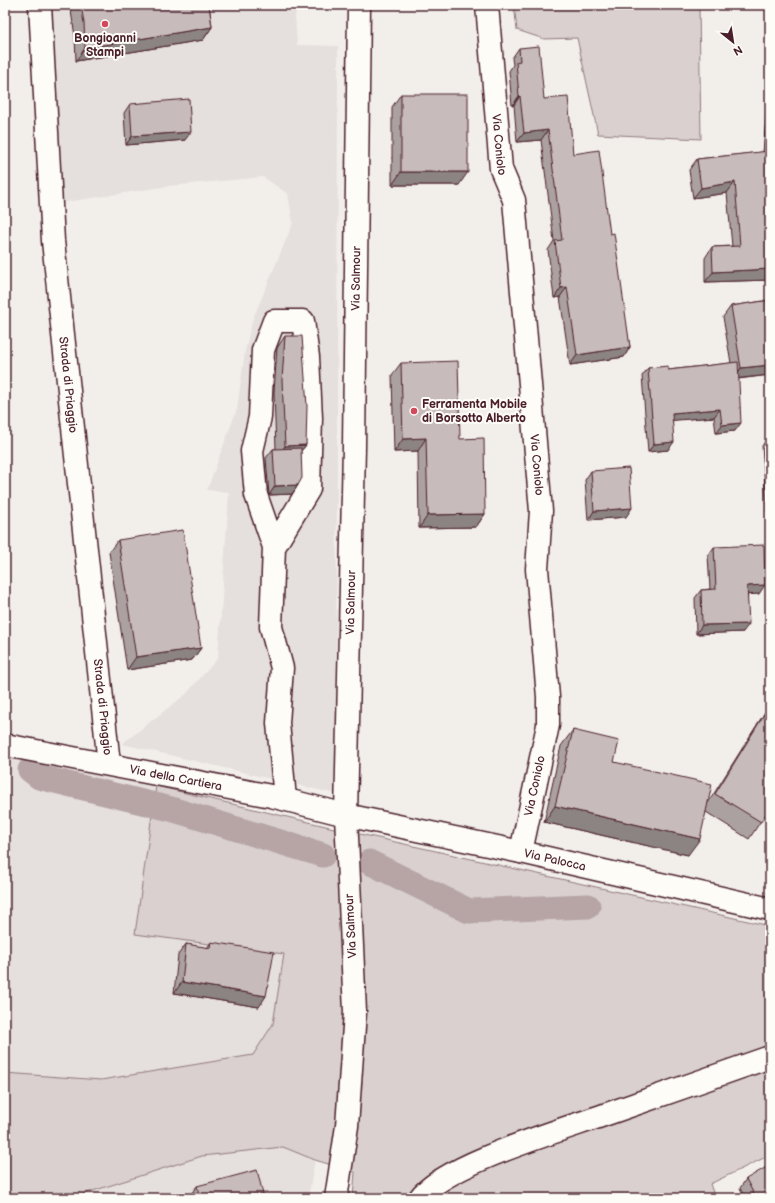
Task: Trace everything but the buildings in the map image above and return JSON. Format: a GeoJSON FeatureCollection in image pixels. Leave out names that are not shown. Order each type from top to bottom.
{"type":"FeatureCollection","features":[{"type":"Feature","properties":{"kind":"street","name":"Strada di Priaggio"},"geometry":{"type":"LineString","coordinates":[[40,5],[54,249],[109,764]]}},
{"type":"Feature","properties":{"kind":"street","name":"Via Salmour"},"geometry":{"type":"LineString","coordinates":[[336,1198],[346,1126],[355,1012],[346,815],[354,455],[358,5]]}},
{"type":"Feature","properties":{"kind":"street","name":"Via Coniolo"},"geometry":{"type":"LineString","coordinates":[[487,5],[501,169],[514,200],[515,208],[540,511],[537,569],[548,697],[548,725],[521,852]]}},
{"type":"Feature","properties":{"kind":"street"},"geometry":{"type":"LineString","coordinates":[[274,547],[310,489],[311,418],[308,357],[303,321],[274,321],[263,350],[260,417],[252,451],[256,495],[274,547],[271,627],[282,668],[278,723],[285,799]]}},
{"type":"Feature","properties":{"kind":"street","name":"Via della Cartiera"},"geometry":{"type":"LineString","coordinates":[[5,745],[285,799],[346,815]]}},
{"type":"Feature","properties":{"kind":"street","name":"Via Palocca"},"geometry":{"type":"LineString","coordinates":[[346,815],[768,905]]}},
{"type":"Feature","properties":{"kind":"street"},"geometry":{"type":"LineString","coordinates":[[420,1198],[424,1193],[456,1171],[504,1150],[770,1057]]}},
{"type":"Feature","properties":{"kind":"shaded area"},"geometry":{"type":"Polygon","coordinates":[[[27,5],[303,5],[295,14],[297,45],[338,46],[336,794],[122,744],[186,694],[218,658],[229,492],[207,490],[237,409],[245,351],[252,321],[293,223],[288,194],[263,177],[169,186],[41,206],[34,86],[27,5]]]}},
{"type":"Feature","properties":{"kind":"shaded area"},"geometry":{"type":"Polygon","coordinates":[[[514,5],[699,5],[701,139],[598,134],[577,38],[544,39],[517,30],[514,5]]]}},
{"type":"Feature","properties":{"kind":"shaded area"},"geometry":{"type":"Polygon","coordinates":[[[5,747],[156,786],[135,934],[284,954],[273,1024],[254,1055],[101,1080],[5,1073],[5,747]]]}},
{"type":"Feature","properties":{"kind":"shaded area"},"geometry":{"type":"Polygon","coordinates":[[[156,786],[351,832],[770,926],[770,1155],[710,1184],[715,1198],[353,1198],[355,1172],[315,1160],[283,1147],[202,1156],[71,1198],[5,1198],[5,1073],[101,1080],[253,1055],[273,1024],[284,954],[135,934],[156,786]]]}},
{"type":"Feature","properties":{"kind":"shaded area"},"geometry":{"type":"Polygon","coordinates":[[[283,1147],[315,1160],[308,1198],[71,1198],[202,1156],[283,1147]]]}},
{"type":"Feature","properties":{"kind":"waterway"},"geometry":{"type":"LineString","coordinates":[[30,770],[39,777],[171,809],[323,855]]}},
{"type":"Feature","properties":{"kind":"waterway"},"geometry":{"type":"LineString","coordinates":[[369,862],[469,911],[588,906]]}},
{"type":"Feature","properties":{"kind":"place","name":"Bongioanni Stampi"},"geometry":{"type":"Point","coordinates":[105,24]}},
{"type":"Feature","properties":{"kind":"place","name":"Ferramenta Mobile di Borsotto Alberto"},"geometry":{"type":"Point","coordinates":[414,411]}}]}
